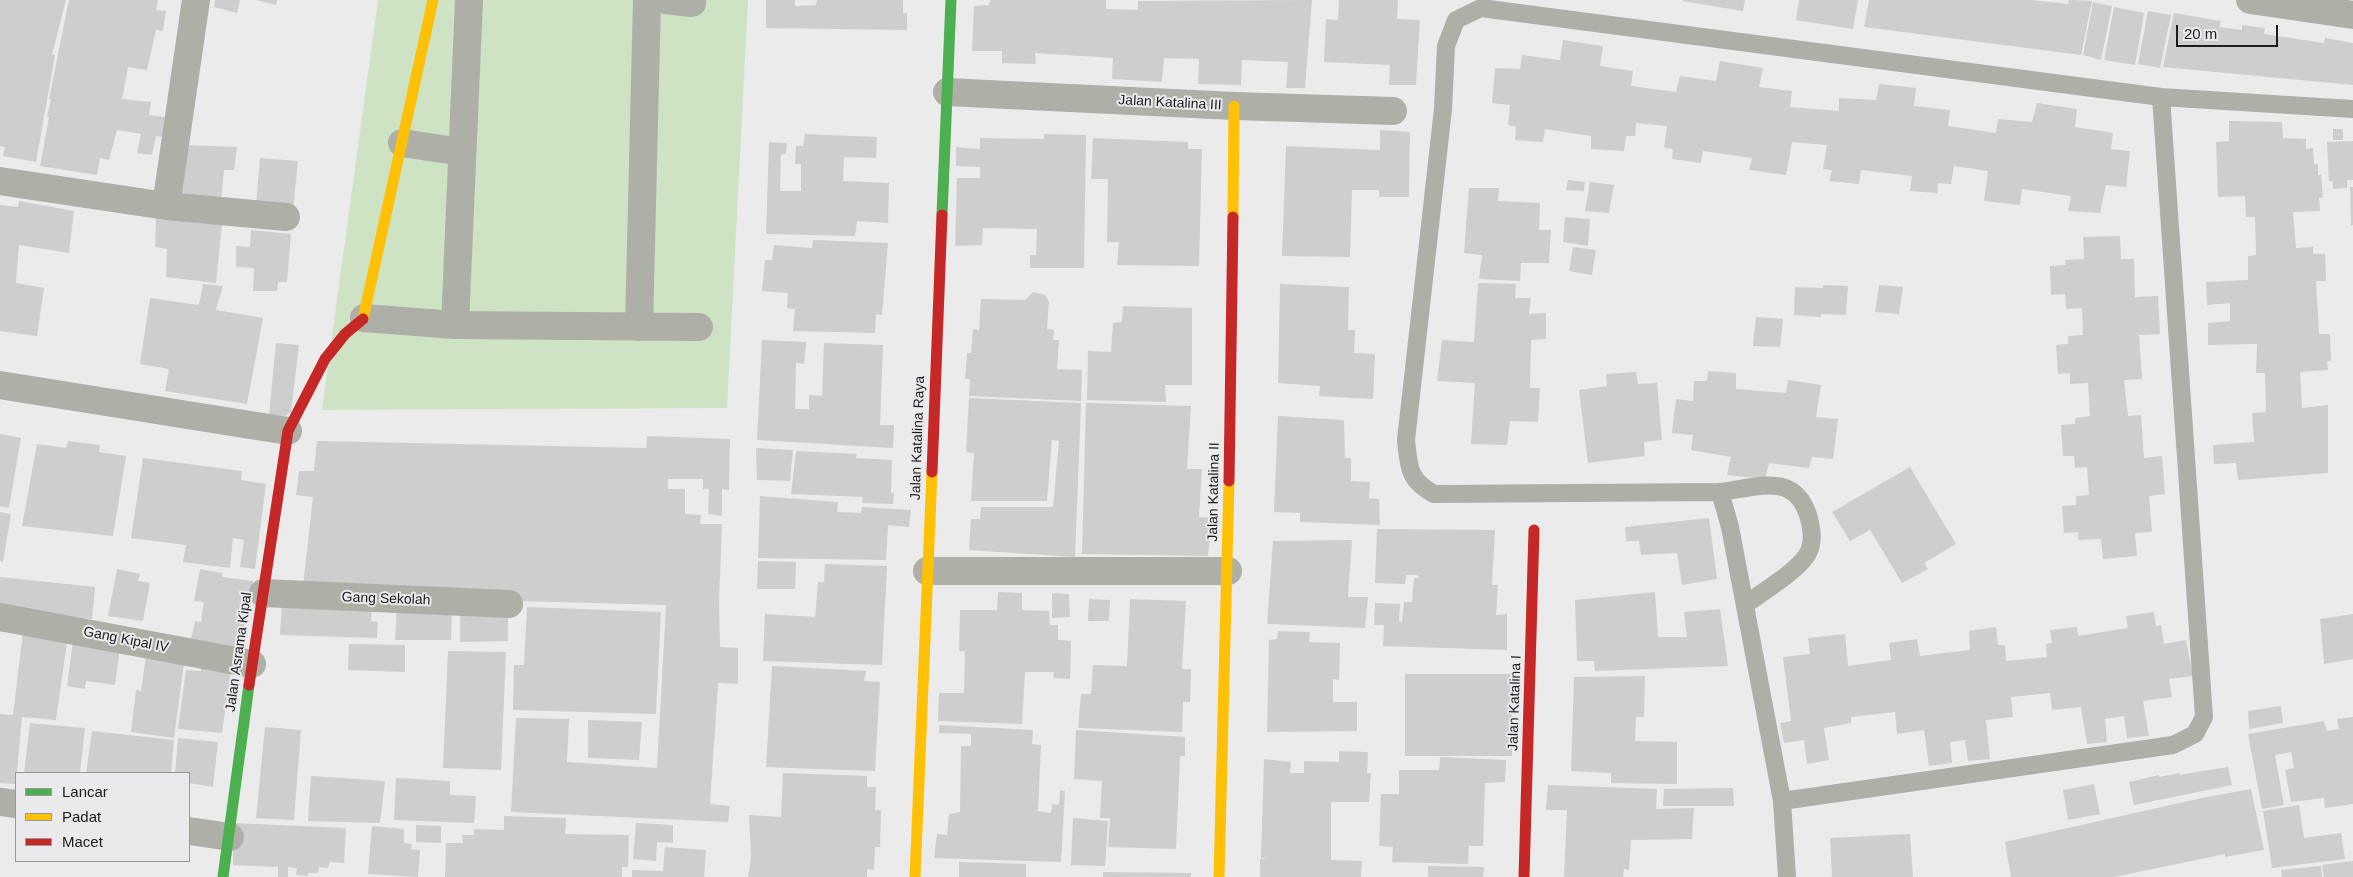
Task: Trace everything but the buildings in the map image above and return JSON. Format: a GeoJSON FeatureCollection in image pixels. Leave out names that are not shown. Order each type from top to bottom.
{"type":"FeatureCollection","features":[{"type":"Feature","properties":{"kind":"street"},"geometry":{"type":"LineString","coordinates":[[166,206],[196,0]]}},
{"type":"Feature","properties":{"kind":"street"},"geometry":{"type":"LineString","coordinates":[[433,0],[364,318],[456,324],[699,327]]}},
{"type":"Feature","properties":{"kind":"street"},"geometry":{"type":"LineString","coordinates":[[456,324],[469,0]]}},
{"type":"Feature","properties":{"kind":"street"},"geometry":{"type":"LineString","coordinates":[[639,327],[647,0]]}},
{"type":"Feature","properties":{"kind":"street"},"geometry":{"type":"LineString","coordinates":[[665,0],[692,3]]}},
{"type":"Feature","properties":{"kind":"street","name":"Jalan Katalina Raya"},"geometry":{"type":"LineString","coordinates":[[915,877],[951,0]]}},
{"type":"Feature","properties":{"kind":"street"},"geometry":{"type":"LineString","coordinates":[[2250,0],[2353,15]]}},
{"type":"Feature","properties":{"kind":"street","name":"Jalan Katalina III"},"geometry":{"type":"LineString","coordinates":[[947,92],[1234,106],[1393,111]]}},
{"type":"Feature","properties":{"kind":"street","name":"Jalan Katalina II"},"geometry":{"type":"LineString","coordinates":[[1219,877],[1228,571],[1234,106]]}},
{"type":"Feature","properties":{"kind":"street"},"geometry":{"type":"LineString","coordinates":[[402,144],[462,152]]}},
{"type":"Feature","properties":{"kind":"street"},"geometry":{"type":"LineString","coordinates":[[0,180],[166,206],[286,217]]}},
{"type":"Feature","properties":{"kind":"street","name":"Jalan Asrama Kipal"},"geometry":{"type":"LineString","coordinates":[[223,877],[230,837],[252,664],[288,431],[324,359],[345,334],[364,318]]}},
{"type":"Feature","properties":{"kind":"street"},"geometry":{"type":"LineString","coordinates":[[0,385],[288,431]]}},
{"type":"Feature","properties":{"kind":"street","name":"Jalan Katalina I"},"geometry":{"type":"LineString","coordinates":[[1524,877],[1534,530]]}},
{"type":"Feature","properties":{"kind":"street"},"geometry":{"type":"LineString","coordinates":[[928,571],[1228,571]]}},
{"type":"Feature","properties":{"kind":"street","name":"Gang Sekolah"},"geometry":{"type":"LineString","coordinates":[[263,594],[509,604]]}},
{"type":"Feature","properties":{"kind":"street","name":"Gang Kipal IV"},"geometry":{"type":"LineString","coordinates":[[0,617],[252,664]]}},
{"type":"Feature","properties":{"kind":"street"},"geometry":{"type":"LineString","coordinates":[[0,802],[15,804]]}},
{"type":"Feature","properties":{"kind":"street"},"geometry":{"type":"LineString","coordinates":[[190,831],[230,837]]}},
{"type":"Feature","properties":{"kind":"lane"},"geometry":{"type":"LineString","coordinates":[[1745,605],[1784,576],[1807,554],[1814,534],[1807,513],[1794,491],[1773,484],[1720,492],[1434,494],[1420,486],[1410,468],[1406,440],[1443,109],[1446,46],[1456,20],[1481,8],[2161,97],[2353,109]]}},
{"type":"Feature","properties":{"kind":"lane"},"geometry":{"type":"LineString","coordinates":[[1782,801],[2173,744],[2195,734],[2204,717],[2161,97]]}},
{"type":"Feature","properties":{"kind":"lane"},"geometry":{"type":"LineString","coordinates":[[1720,492],[1730,527],[1782,801],[1787,877]]}},
{"type":"Feature","properties":{"kind":"green space"},"geometry":{"type":"Polygon","coordinates":[[[378,0],[748,0],[727,408],[322,410],[378,0]]]}},
{"type":"Feature","properties":{"kind":"traffic: fast"},"geometry":{"type":"LineString","coordinates":[[942,215],[951,0]]}},
{"type":"Feature","properties":{"kind":"traffic: fast"},"geometry":{"type":"LineString","coordinates":[[223,877],[249,685]]}},
{"type":"Feature","properties":{"kind":"traffic: slow"},"geometry":{"type":"LineString","coordinates":[[363,319],[433,0]]}},
{"type":"Feature","properties":{"kind":"traffic: slow"},"geometry":{"type":"LineString","coordinates":[[1233,217],[1234,106]]}},
{"type":"Feature","properties":{"kind":"traffic: slow"},"geometry":{"type":"LineString","coordinates":[[915,877],[932,472]]}},
{"type":"Feature","properties":{"kind":"traffic: slow"},"geometry":{"type":"LineString","coordinates":[[1219,877],[1229,481]]}},
{"type":"Feature","properties":{"kind":"traffic: jam"},"geometry":{"type":"LineString","coordinates":[[932,472],[942,215]]}},
{"type":"Feature","properties":{"kind":"traffic: jam"},"geometry":{"type":"LineString","coordinates":[[1229,481],[1233,217]]}},
{"type":"Feature","properties":{"kind":"traffic: jam"},"geometry":{"type":"LineString","coordinates":[[249,685],[288,431],[325,359],[345,334],[363,319]]}},
{"type":"Feature","properties":{"kind":"traffic: jam"},"geometry":{"type":"LineString","coordinates":[[1524,877],[1534,530]]}}]}
